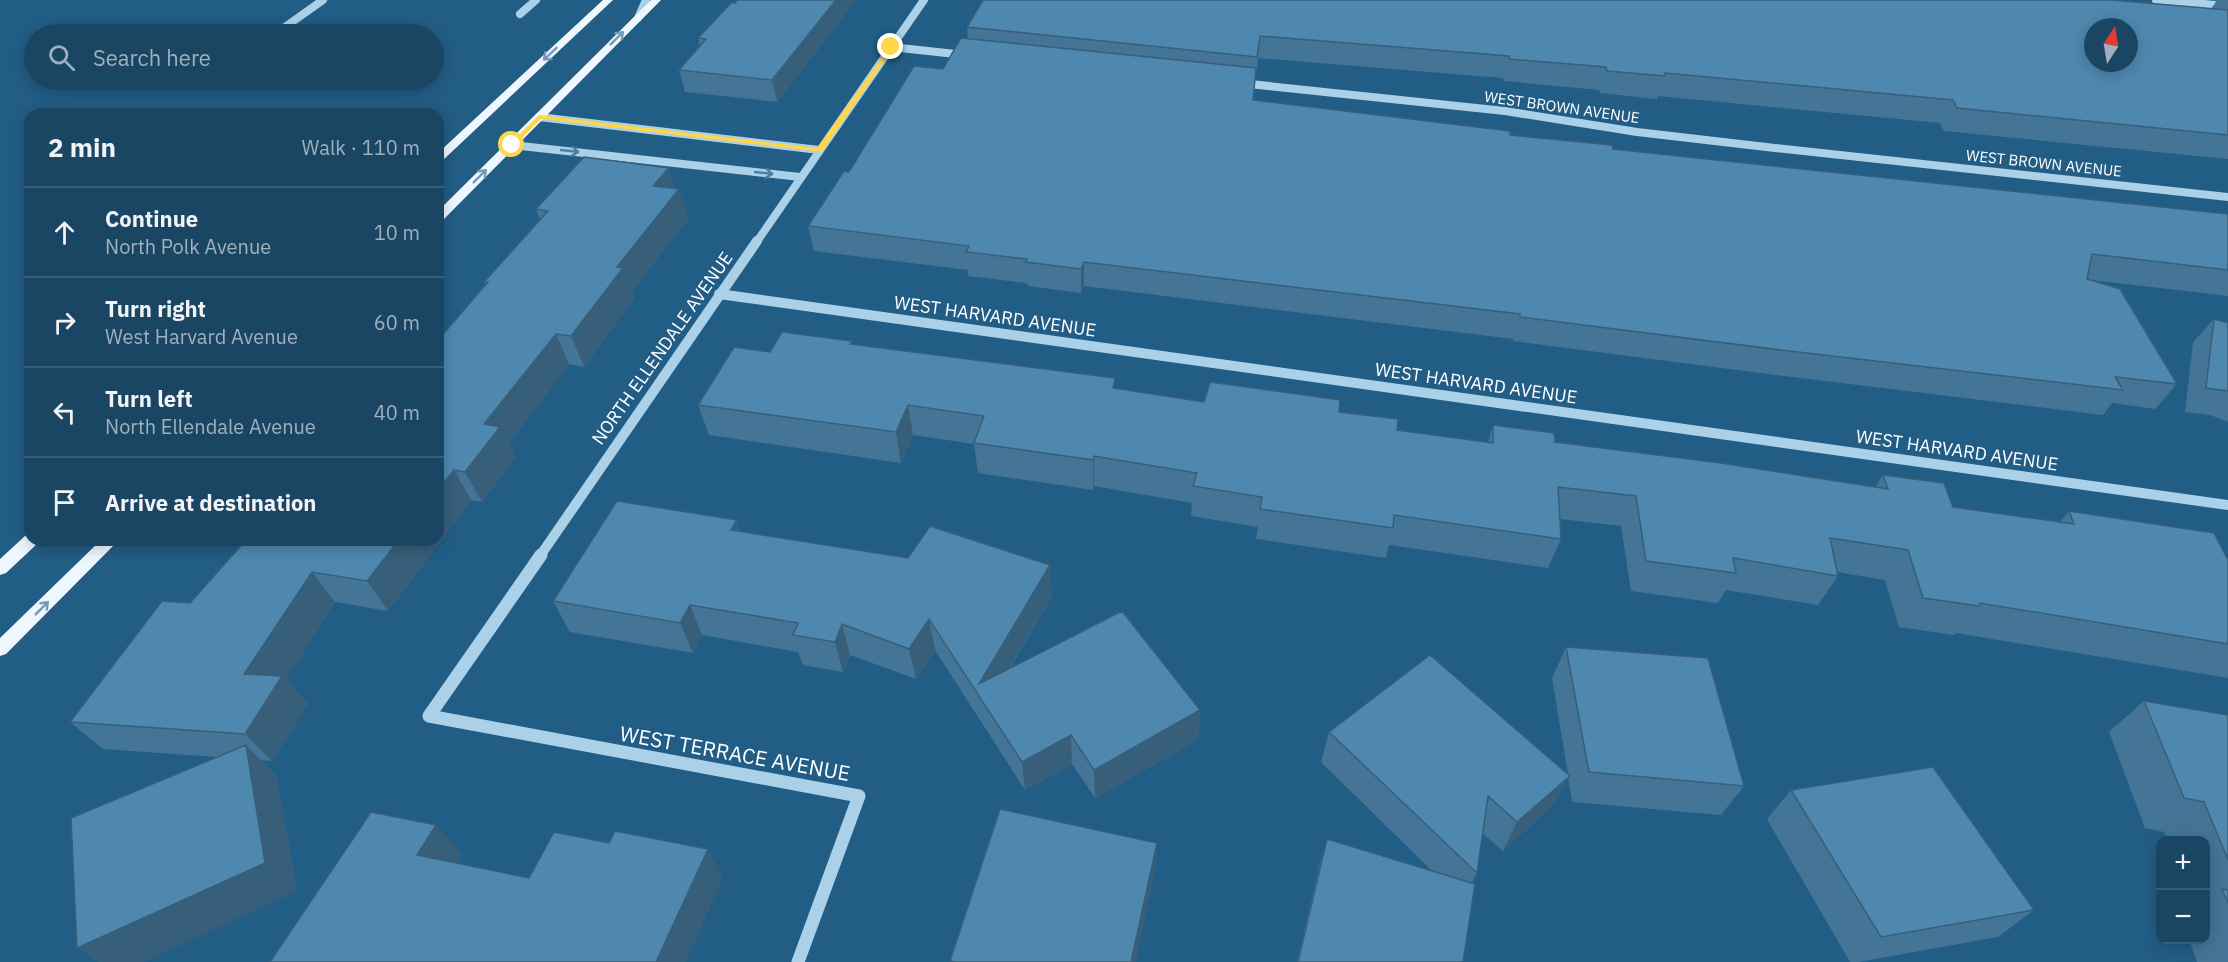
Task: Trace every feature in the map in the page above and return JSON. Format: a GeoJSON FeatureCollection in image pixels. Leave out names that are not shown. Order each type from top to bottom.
{"type":"FeatureCollection","features":[{"type":"Feature","properties":{"kind":"main road"},"geometry":{"type":"LineString","coordinates":[[444,153],[608,0]]}},
{"type":"Feature","properties":{"kind":"main road"},"geometry":{"type":"LineString","coordinates":[[444,212],[656,0]]}},
{"type":"Feature","properties":{"kind":"main road"},"geometry":{"type":"LineString","coordinates":[[0,569],[25,546]]}},
{"type":"Feature","properties":{"kind":"main road"},"geometry":{"type":"LineString","coordinates":[[0,649],[105,546]]}},
{"type":"Feature","properties":{"kind":"street"},"geometry":{"type":"LineString","coordinates":[[289,24],[323,0]]}},
{"type":"Feature","properties":{"kind":"street"},"geometry":{"type":"LineString","coordinates":[[520,14],[536,0]]}},
{"type":"Feature","properties":{"kind":"street"},"geometry":{"type":"LineString","coordinates":[[638,18],[646,0]]}},
{"type":"Feature","properties":{"kind":"street","name":"NORTH ELLENDALE AVENUE"},"geometry":{"type":"LineString","coordinates":[[429,716],[924,0]]}},
{"type":"Feature","properties":{"kind":"street"},"geometry":{"type":"LineString","coordinates":[[2156,0],[2228,6]]}},
{"type":"Feature","properties":{"kind":"street"},"geometry":{"type":"LineString","coordinates":[[891,47],[974,56]]}},
{"type":"Feature","properties":{"kind":"street","name":"WEST BROWN AVENUE"},"geometry":{"type":"LineString","coordinates":[[1234,83],[1505,111],[1637,132],[2228,197]]}},
{"type":"Feature","properties":{"kind":"street"},"geometry":{"type":"LineString","coordinates":[[539,117],[819,150]]}},
{"type":"Feature","properties":{"kind":"street"},"geometry":{"type":"LineString","coordinates":[[512,145],[800,177]]}},
{"type":"Feature","properties":{"kind":"street","name":"WEST HARVARD AVENUE"},"geometry":{"type":"LineString","coordinates":[[719,294],[2228,505]]}},
{"type":"Feature","properties":{"kind":"street","name":"WEST TERRACE AVENUE"},"geometry":{"type":"LineString","coordinates":[[429,716],[859,796],[798,962]]}},
{"type":"Feature","properties":{"kind":"building"},"geometry":{"type":"Polygon","coordinates":[[[737,0],[836,0],[772,80],[679,70],[706,39],[698,38],[732,2],[735,3],[737,0]]]}},
{"type":"Feature","properties":{"kind":"building"},"geometry":{"type":"Polygon","coordinates":[[[983,0],[2111,0],[2228,10],[2228,135],[1957,108],[1953,100],[1665,73],[1665,76],[1607,71],[1606,67],[1509,59],[1509,56],[1260,36],[1257,57],[967,27],[983,0]]]}},
{"type":"Feature","properties":{"kind":"building"},"geometry":{"type":"Polygon","coordinates":[[[961,38],[1256,68],[1253,100],[1510,131],[1510,135],[1612,145],[1613,149],[2228,214],[2228,270],[2092,254],[2087,279],[2120,289],[2177,384],[2115,377],[2123,390],[1781,350],[1520,317],[1520,314],[1084,262],[1081,269],[1026,262],[1027,259],[966,252],[969,246],[808,226],[844,171],[849,172],[914,66],[943,69],[961,38]]]}},
{"type":"Feature","properties":{"kind":"building"},"geometry":{"type":"Polygon","coordinates":[[[584,157],[669,168],[653,186],[679,189],[617,267],[623,268],[571,336],[556,334],[484,424],[500,427],[465,472],[454,470],[444,482],[444,333],[488,282],[484,282],[548,211],[536,209],[584,157]]]}},
{"type":"Feature","properties":{"kind":"building"},"geometry":{"type":"Polygon","coordinates":[[[2214,319],[2228,323],[2228,391],[2206,388],[2214,319]]]}},
{"type":"Feature","properties":{"kind":"building"},"geometry":{"type":"Polygon","coordinates":[[[782,332],[852,341],[850,344],[1115,378],[1113,388],[1204,402],[1210,382],[1340,400],[1339,412],[1398,419],[1397,430],[1493,443],[1493,425],[1554,433],[1555,442],[1721,463],[1888,489],[1883,475],[1944,483],[1953,507],[2074,524],[2069,511],[2214,533],[2228,560],[2228,644],[1980,603],[1979,606],[1923,598],[1908,550],[1830,538],[1838,576],[1733,558],[1736,573],[1646,561],[1636,496],[1558,487],[1561,539],[1394,515],[1393,528],[1260,509],[1262,497],[1193,486],[1197,473],[1094,456],[1093,460],[974,443],[984,416],[908,405],[896,432],[698,405],[734,347],[770,352],[782,332]]]}},
{"type":"Feature","properties":{"kind":"building"},"geometry":{"type":"Polygon","coordinates":[[[617,501],[737,520],[731,530],[908,558],[930,526],[1050,565],[979,684],[1122,611],[1200,710],[1094,770],[1071,735],[1022,762],[929,619],[909,649],[842,624],[835,642],[793,635],[798,623],[690,605],[680,623],[553,601],[617,501]]]}},
{"type":"Feature","properties":{"kind":"building"},"geometry":{"type":"Polygon","coordinates":[[[241,546],[394,546],[367,581],[312,572],[244,674],[282,676],[245,734],[70,722],[162,601],[190,603],[241,546]]]}},
{"type":"Feature","properties":{"kind":"building"},"geometry":{"type":"Polygon","coordinates":[[[1566,647],[1708,658],[1744,786],[1589,772],[1566,647]]]}},
{"type":"Feature","properties":{"kind":"building"},"geometry":{"type":"Polygon","coordinates":[[[1430,655],[1570,776],[1517,822],[1488,796],[1477,873],[1329,732],[1430,655]]]}},
{"type":"Feature","properties":{"kind":"building"},"geometry":{"type":"Polygon","coordinates":[[[2144,701],[2228,715],[2228,860],[2204,802],[2184,798],[2144,701]]]}},
{"type":"Feature","properties":{"kind":"building"},"geometry":{"type":"Polygon","coordinates":[[[246,745],[265,863],[77,948],[71,818],[246,745]]]}},
{"type":"Feature","properties":{"kind":"building"},"geometry":{"type":"Polygon","coordinates":[[[1933,767],[2034,910],[1881,937],[1791,790],[1933,767]]]}},
{"type":"Feature","properties":{"kind":"building"},"geometry":{"type":"Polygon","coordinates":[[[1000,809],[1157,843],[1131,962],[950,961],[1000,809]]]}},
{"type":"Feature","properties":{"kind":"building"},"geometry":{"type":"Polygon","coordinates":[[[371,812],[436,825],[417,855],[529,878],[554,832],[609,843],[615,831],[708,849],[656,962],[270,962],[371,812]]]}},
{"type":"Feature","properties":{"kind":"building"},"geometry":{"type":"Polygon","coordinates":[[[1327,839],[1475,884],[1463,962],[1298,962],[1327,839]]]}},
{"type":"Feature","properties":{"kind":"building"},"geometry":{"type":"Polygon","coordinates":[[[2222,889],[2228,890],[2228,903],[2222,889]]]}},
{"type":"Feature","properties":{"kind":"route"},"geometry":{"type":"LineString","coordinates":[[512,145],[539,117],[819,150],[891,47]]}}]}
